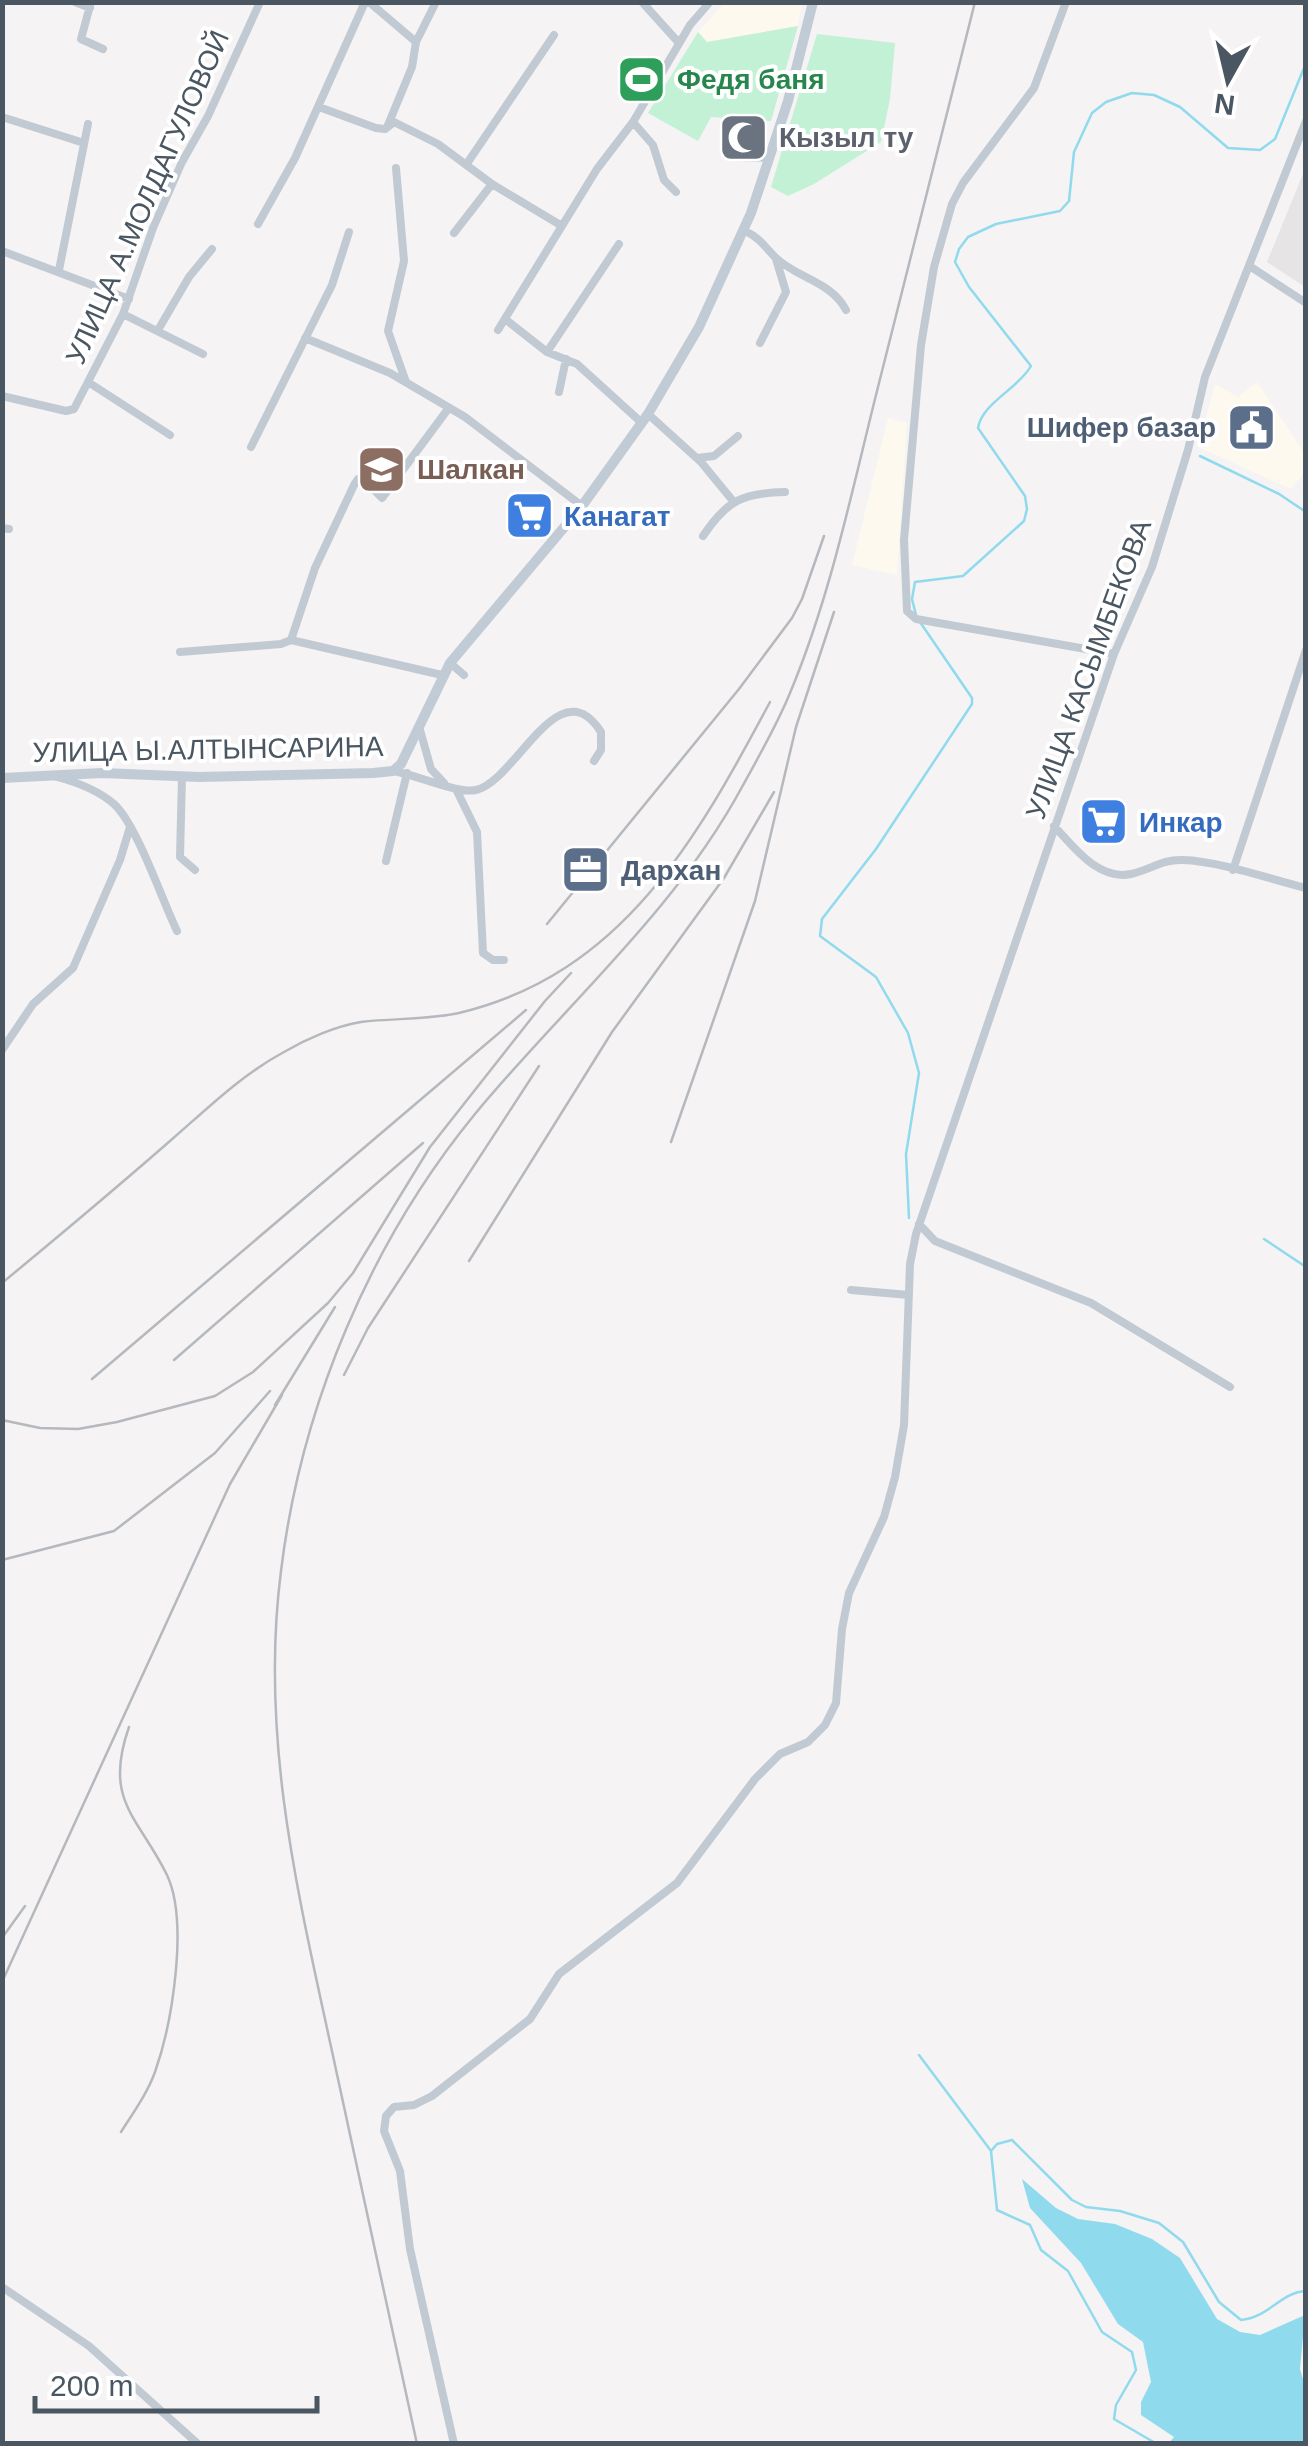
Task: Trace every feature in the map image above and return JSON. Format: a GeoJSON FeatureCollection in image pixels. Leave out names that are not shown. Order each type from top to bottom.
{"type":"FeatureCollection","features":[{"type":"Feature","properties":{"kind":"street"},"geometry":{"type":"LineString","coordinates":[[75,2],[91,5],[81,40],[103,48]]}},
{"type":"Feature","properties":{"kind":"street","name":"УЛИЦА А.МОЛДАГУЛОВОЙ"},"geometry":{"type":"LineString","coordinates":[[2,396],[66,412],[74,409],[123,314],[153,228],[192,139],[208,116],[260,2]]}},
{"type":"Feature","properties":{"kind":"street"},"geometry":{"type":"LineString","coordinates":[[258,224],[295,158],[367,2],[416,42]]}},
{"type":"Feature","properties":{"kind":"street"},"geometry":{"type":"LineString","coordinates":[[388,125],[412,67],[416,42],[436,2]]}},
{"type":"Feature","properties":{"kind":"street"},"geometry":{"type":"LineString","coordinates":[[642,2],[680,44]]}},
{"type":"Feature","properties":{"kind":"street"},"geometry":{"type":"LineString","coordinates":[[498,330],[597,169],[634,122],[690,25],[710,2]]}},
{"type":"Feature","properties":{"kind":"street","name":"УЛИЦА Ы.АЛТЫНСАРИНА"},"geometry":{"type":"LineString","coordinates":[[2,778],[46,774],[182,776],[392,771],[408,754],[450,663],[582,506],[645,418],[713,301],[745,231],[788,101],[813,2]]}},
{"type":"Feature","properties":{"kind":"street"},"geometry":{"type":"LineString","coordinates":[[1066,2],[1034,88],[963,183],[952,204],[934,267],[921,345],[904,540],[907,612],[916,620],[1114,654]]}},
{"type":"Feature","properties":{"kind":"street"},"geometry":{"type":"LineString","coordinates":[[466,166],[554,35]]}},
{"type":"Feature","properties":{"kind":"street"},"geometry":{"type":"LineString","coordinates":[[318,107],[376,128],[394,122],[418,132],[492,184],[562,226]]}},
{"type":"Feature","properties":{"kind":"street"},"geometry":{"type":"LineString","coordinates":[[2,117],[84,143]]}},
{"type":"Feature","properties":{"kind":"street"},"geometry":{"type":"LineString","coordinates":[[634,122],[652,145],[664,180],[676,192]]}},
{"type":"Feature","properties":{"kind":"street","name":"УЛИЦА КАСЫМБЕКОВА"},"geometry":{"type":"LineString","coordinates":[[454,2444],[410,2249],[400,2171],[384,2131],[386,2116],[394,2108],[432,2096],[530,2019],[559,1974],[677,1883],[755,1779],[780,1754],[808,1742],[825,1726],[836,1703],[842,1629],[850,1594],[884,1517],[904,1426],[916,1234],[1114,654],[1152,567],[1188,450],[1205,377],[1306,122]]}},
{"type":"Feature","properties":{"kind":"street"},"geometry":{"type":"LineString","coordinates":[[59,270],[88,124]]}},
{"type":"Feature","properties":{"kind":"street"},"geometry":{"type":"LineString","coordinates":[[736,157],[769,158]]}},
{"type":"Feature","properties":{"kind":"street"},"geometry":{"type":"LineString","coordinates":[[396,168],[404,261],[388,331],[406,382]]}},
{"type":"Feature","properties":{"kind":"street"},"geometry":{"type":"LineString","coordinates":[[454,233],[492,184]]}},
{"type":"Feature","properties":{"kind":"street"},"geometry":{"type":"LineString","coordinates":[[745,231],[767,245],[786,284],[786,292],[760,342]]}},
{"type":"Feature","properties":{"kind":"street"},"geometry":{"type":"LineString","coordinates":[[251,448],[332,285],[349,232]]}},
{"type":"Feature","properties":{"kind":"street"},"geometry":{"type":"LineString","coordinates":[[547,352],[619,244]]}},
{"type":"Feature","properties":{"kind":"street"},"geometry":{"type":"LineString","coordinates":[[158,330],[189,277],[212,249]]}},
{"type":"Feature","properties":{"kind":"street"},"geometry":{"type":"LineString","coordinates":[[2,251],[129,299]]}},
{"type":"Feature","properties":{"kind":"street"},"geometry":{"type":"LineString","coordinates":[[776,259],[827,289],[846,310]]}},
{"type":"Feature","properties":{"kind":"street"},"geometry":{"type":"LineString","coordinates":[[1250,268],[1306,302]]}},
{"type":"Feature","properties":{"kind":"street"},"geometry":{"type":"LineString","coordinates":[[123,314],[203,354]]}},
{"type":"Feature","properties":{"kind":"street"},"geometry":{"type":"LineString","coordinates":[[505,318],[547,352],[576,364],[696,458],[733,501]]}},
{"type":"Feature","properties":{"kind":"street"},"geometry":{"type":"LineString","coordinates":[[305,338],[406,382],[465,418],[582,506]]}},
{"type":"Feature","properties":{"kind":"street"},"geometry":{"type":"LineString","coordinates":[[559,392],[566,358]]}},
{"type":"Feature","properties":{"kind":"street"},"geometry":{"type":"LineString","coordinates":[[88,382],[170,434]]}},
{"type":"Feature","properties":{"kind":"street"},"geometry":{"type":"LineString","coordinates":[[291,640],[315,568],[358,479],[382,498],[448,409]]}},
{"type":"Feature","properties":{"kind":"street"},"geometry":{"type":"LineString","coordinates":[[696,458],[714,456],[738,436]]}},
{"type":"Feature","properties":{"kind":"street"},"geometry":{"type":"LineString","coordinates":[[703,536],[742,496],[785,492]]}},
{"type":"Feature","properties":{"kind":"street"},"geometry":{"type":"LineString","coordinates":[[180,652],[291,640],[442,675]]}},
{"type":"Feature","properties":{"kind":"street"},"geometry":{"type":"LineString","coordinates":[[1233,870],[1306,650]]}},
{"type":"Feature","properties":{"kind":"street"},"geometry":{"type":"LineString","coordinates":[[450,663],[464,675]]}},
{"type":"Feature","properties":{"kind":"street"},"geometry":{"type":"LineString","coordinates":[[392,771],[456,788],[473,790],[489,785],[538,732],[568,711],[585,716],[601,732],[601,750],[594,761]]}},
{"type":"Feature","properties":{"kind":"street"},"geometry":{"type":"LineString","coordinates":[[420,730],[431,769],[446,784]]}},
{"type":"Feature","properties":{"kind":"street"},"geometry":{"type":"LineString","coordinates":[[386,861],[407,773]]}},
{"type":"Feature","properties":{"kind":"street"},"geometry":{"type":"LineString","coordinates":[[46,774],[97,794],[116,806],[130,827],[176,931]]}},
{"type":"Feature","properties":{"kind":"street"},"geometry":{"type":"LineString","coordinates":[[182,776],[180,857],[195,870]]}},
{"type":"Feature","properties":{"kind":"street"},"geometry":{"type":"LineString","coordinates":[[456,788],[477,832],[483,953],[488,958],[504,960]]}},
{"type":"Feature","properties":{"kind":"street"},"geometry":{"type":"LineString","coordinates":[[1054,825],[1088,862],[1112,872],[1129,875],[1162,861],[1186,860],[1306,888]]}},
{"type":"Feature","properties":{"kind":"street"},"geometry":{"type":"LineString","coordinates":[[2,1050],[7,1037],[33,1004],[73,968],[120,860],[130,827]]}},
{"type":"Feature","properties":{"kind":"street"},"geometry":{"type":"LineString","coordinates":[[919,1224],[935,1241],[1091,1303],[1230,1387]]}},
{"type":"Feature","properties":{"kind":"street"},"geometry":{"type":"LineString","coordinates":[[851,1290],[910,1296]]}},
{"type":"Feature","properties":{"kind":"street"},"geometry":{"type":"LineString","coordinates":[[2,2288],[89,2346],[198,2444]]}},
{"type":"Feature","properties":{"kind":"shaded area"},"geometry":{"type":"Polygon","coordinates":[[[724,3],[802,3],[798,26],[706,42],[698,32],[724,3]]]}},
{"type":"Feature","properties":{"kind":"shaded area"},"geometry":{"type":"Polygon","coordinates":[[[1305,169],[1305,287],[1267,262],[1305,169]]]}},
{"type":"Feature","properties":{"kind":"shaded area","name":"Шифер базар"},"geometry":{"type":"Polygon","coordinates":[[[1257,382],[1305,454],[1305,472],[1291,489],[1198,447],[1215,384],[1238,397],[1257,382]]]}},
{"type":"Feature","properties":{"kind":"shaded area"},"geometry":{"type":"Polygon","coordinates":[[[888,418],[907,423],[897,575],[852,565],[888,418]]]}},
{"type":"Feature","properties":{"kind":"green space"},"geometry":{"type":"Polygon","coordinates":[[[798,26],[771,121],[711,117],[698,141],[648,113],[698,32],[707,42],[798,26]]]}},
{"type":"Feature","properties":{"kind":"green space"},"geometry":{"type":"Polygon","coordinates":[[[817,34],[895,43],[890,99],[881,142],[788,196],[771,187],[817,34]]]}},
{"type":"Feature","properties":{"kind":"water"},"geometry":{"type":"Polygon","coordinates":[[[1022,2179],[1056,2208],[1078,2219],[1115,2224],[1152,2239],[1180,2258],[1217,2319],[1240,2332],[1260,2335],[1305,2315],[1300,2369],[1305,2386],[1305,2443],[1169,2443],[1174,2437],[1141,2415],[1141,2402],[1151,2382],[1143,2342],[1118,2324],[1081,2263],[1030,2208],[1022,2179]]]}},
{"type":"Feature","properties":{"kind":"waterway"},"geometry":{"type":"LineString","coordinates":[[916,615],[912,599],[915,582],[963,576],[1024,521],[1027,509],[1025,496],[978,428],[986,411],[1031,366],[969,287],[955,262],[959,249],[968,237],[996,224],[1060,211],[1069,201],[1074,152],[1092,113],[1106,102],[1132,93],[1154,95],[1180,107],[1228,148],[1260,150],[1275,139],[1306,63]]}},
{"type":"Feature","properties":{"kind":"waterway"},"geometry":{"type":"LineString","coordinates":[[1200,456],[1279,494],[1306,512]]}},
{"type":"Feature","properties":{"kind":"waterway"},"geometry":{"type":"LineString","coordinates":[[909,1218],[906,1154],[919,1073],[908,1033],[876,977],[820,936],[822,919],[876,849],[972,704],[972,698],[920,622]]}},
{"type":"Feature","properties":{"kind":"waterway"},"geometry":{"type":"LineString","coordinates":[[1264,1239],[1306,1267]]}},
{"type":"Feature","properties":{"kind":"waterway"},"geometry":{"type":"LineString","coordinates":[[919,2055],[991,2151],[997,2210],[1030,2225],[1041,2250],[1068,2271],[1102,2332],[1132,2352],[1136,2370],[1116,2405],[1114,2419],[1157,2444]]}},
{"type":"Feature","properties":{"kind":"waterway"},"geometry":{"type":"LineString","coordinates":[[991,2151],[997,2144],[1012,2140],[1072,2200],[1086,2207],[1120,2211],[1159,2223],[1183,2242],[1219,2302],[1241,2320],[1306,2291]]}},
{"type":"Feature","properties":{"kind":"railway"},"geometry":{"type":"LineString","coordinates":[[417,2444],[305,1925],[278,1750],[276,1631],[281,1571],[305,1448],[346,1329],[403,1216],[475,1114],[617,957],[684,876],[715,833],[785,705],[840,542],[975,2]]}},
{"type":"Feature","properties":{"kind":"railway"},"geometry":{"type":"LineString","coordinates":[[547,924],[739,689],[792,618],[824,536]]}},
{"type":"Feature","properties":{"kind":"railway"},"geometry":{"type":"LineString","coordinates":[[671,1142],[755,901],[796,727],[834,612]]}},
{"type":"Feature","properties":{"kind":"railway"},"geometry":{"type":"LineString","coordinates":[[2,1283],[225,1093],[293,1047],[351,1024],[459,1013],[516,994],[566,967],[610,934],[682,850],[714,803],[770,702]]}},
{"type":"Feature","properties":{"kind":"railway"},"geometry":{"type":"LineString","coordinates":[[469,1261],[612,1032],[724,878],[774,792]]}},
{"type":"Feature","properties":{"kind":"railway"},"geometry":{"type":"LineString","coordinates":[[2,1420],[40,1428],[78,1429],[117,1422],[215,1396],[253,1372],[328,1303],[353,1273],[430,1147],[571,973]]}},
{"type":"Feature","properties":{"kind":"railway"},"geometry":{"type":"LineString","coordinates":[[92,1379],[526,1010]]}},
{"type":"Feature","properties":{"kind":"railway"},"geometry":{"type":"LineString","coordinates":[[344,1375],[368,1328],[539,1066]]}},
{"type":"Feature","properties":{"kind":"railway"},"geometry":{"type":"LineString","coordinates":[[174,1360],[423,1143]]}},
{"type":"Feature","properties":{"kind":"railway"},"geometry":{"type":"LineString","coordinates":[[275,1405],[335,1307]]}},
{"type":"Feature","properties":{"kind":"railway"},"geometry":{"type":"LineString","coordinates":[[2,1560],[114,1531],[215,1453],[270,1391]]}},
{"type":"Feature","properties":{"kind":"railway"},"geometry":{"type":"LineString","coordinates":[[2,1982],[230,1484],[282,1395]]}},
{"type":"Feature","properties":{"kind":"railway"},"geometry":{"type":"LineString","coordinates":[[121,2132],[148,2088],[161,2052],[172,2001],[177,1945],[177,1919],[167,1875],[135,1822],[122,1791],[122,1752],[129,1727]]}},
{"type":"Feature","properties":{"kind":"railway"},"geometry":{"type":"LineString","coordinates":[[2,1938],[25,1906]]}},
{"type":"Feature","properties":{"kind":"place","name":"Федя баня"},"geometry":{"type":"Point","coordinates":[642,79]}},
{"type":"Feature","properties":{"kind":"place","name":"Кызыл ту"},"geometry":{"type":"Point","coordinates":[744,137]}},
{"type":"Feature","properties":{"kind":"place","name":"Шифер базар"},"geometry":{"type":"Point","coordinates":[1251,427]}},
{"type":"Feature","properties":{"kind":"place","name":"Шалкан"},"geometry":{"type":"Point","coordinates":[382,469]}},
{"type":"Feature","properties":{"kind":"place","name":"Канагат"},"geometry":{"type":"Point","coordinates":[529,516]}},
{"type":"Feature","properties":{"kind":"place","name":"Инкар"},"geometry":{"type":"Point","coordinates":[1104,822]}},
{"type":"Feature","properties":{"kind":"place","name":"Дархан"},"geometry":{"type":"Point","coordinates":[586,870]}}]}
